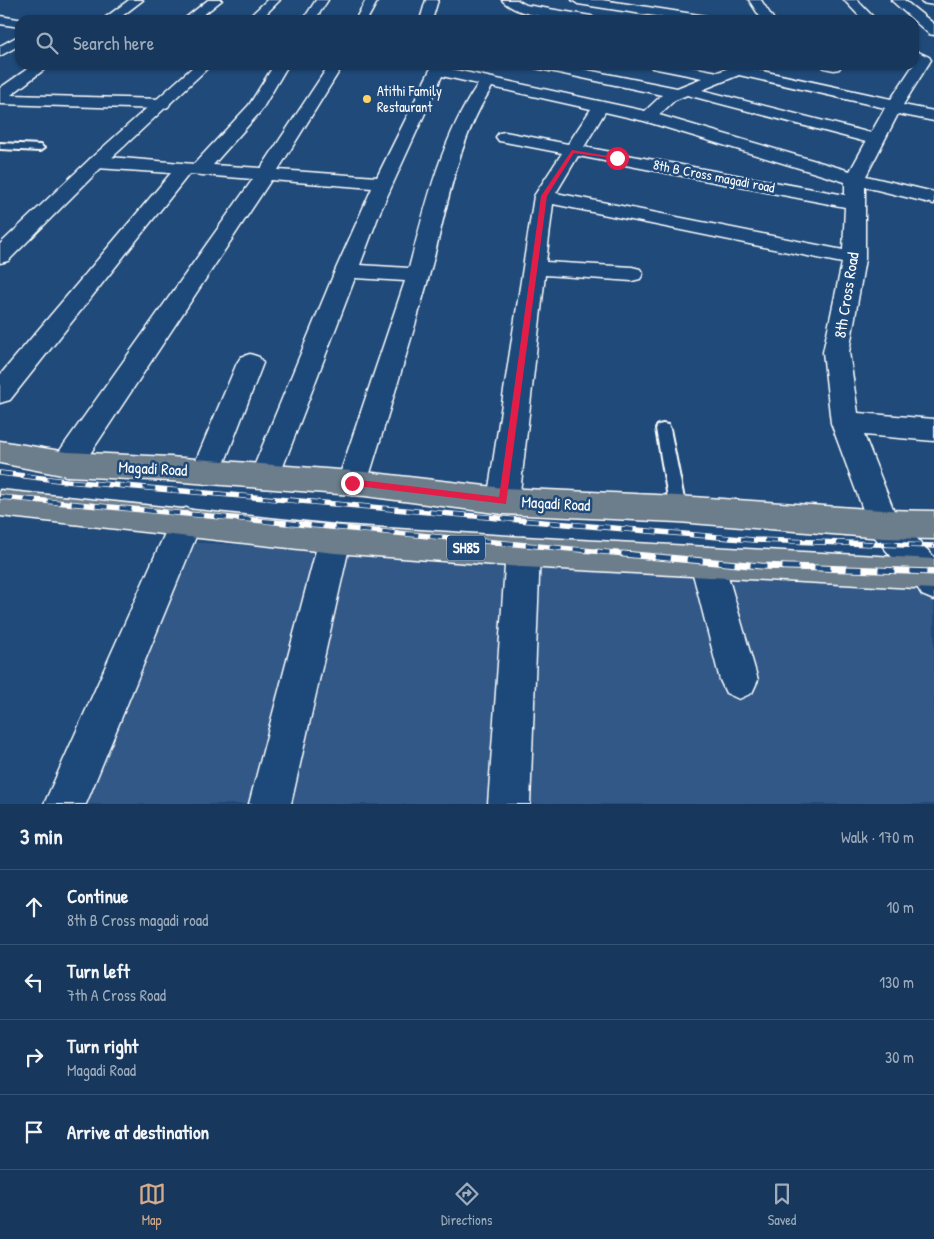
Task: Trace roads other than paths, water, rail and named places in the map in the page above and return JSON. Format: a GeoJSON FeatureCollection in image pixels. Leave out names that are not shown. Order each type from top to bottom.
{"type":"FeatureCollection","features":[{"type":"Feature","properties":{"kind":"main road","name":"Magadi Road"},"geometry":{"type":"LineString","coordinates":[[0,452],[66,464],[352,483],[503,501],[678,509],[883,524],[934,525]]}},
{"type":"Feature","properties":{"kind":"main road","name":"SH85"},"geometry":{"type":"LineString","coordinates":[[0,503],[335,539],[932,577]]}},
{"type":"Feature","properties":{"kind":"street"},"geometry":{"type":"LineString","coordinates":[[115,15],[137,0]]}},
{"type":"Feature","properties":{"kind":"street"},"geometry":{"type":"LineString","coordinates":[[196,15],[216,0]]}},
{"type":"Feature","properties":{"kind":"street"},"geometry":{"type":"LineString","coordinates":[[258,15],[274,0]]}},
{"type":"Feature","properties":{"kind":"street"},"geometry":{"type":"LineString","coordinates":[[312,15],[322,0]]}},
{"type":"Feature","properties":{"kind":"street"},"geometry":{"type":"LineString","coordinates":[[364,15],[372,0]]}},
{"type":"Feature","properties":{"kind":"street"},"geometry":{"type":"LineString","coordinates":[[428,15],[432,0]]}},
{"type":"Feature","properties":{"kind":"street"},"geometry":{"type":"LineString","coordinates":[[508,0],[522,8],[562,15]]}},
{"type":"Feature","properties":{"kind":"street"},"geometry":{"type":"LineString","coordinates":[[578,0],[676,15]]}},
{"type":"Feature","properties":{"kind":"street"},"geometry":{"type":"LineString","coordinates":[[664,0],[670,14]]}},
{"type":"Feature","properties":{"kind":"street"},"geometry":{"type":"LineString","coordinates":[[755,0],[765,15]]}},
{"type":"Feature","properties":{"kind":"street"},"geometry":{"type":"LineString","coordinates":[[850,0],[865,15]]}},
{"type":"Feature","properties":{"kind":"street"},"geometry":{"type":"LineString","coordinates":[[897,0],[915,15]]}},
{"type":"Feature","properties":{"kind":"street"},"geometry":{"type":"LineString","coordinates":[[926,0],[934,1]]}},
{"type":"Feature","properties":{"kind":"street"},"geometry":{"type":"LineString","coordinates":[[919,18],[934,31]]}},
{"type":"Feature","properties":{"kind":"street"},"geometry":{"type":"LineString","coordinates":[[0,20],[15,22]]}},
{"type":"Feature","properties":{"kind":"street"},"geometry":{"type":"LineString","coordinates":[[0,52],[15,42]]}},
{"type":"Feature","properties":{"kind":"street"},"geometry":{"type":"LineString","coordinates":[[0,94],[35,70]]}},
{"type":"Feature","properties":{"kind":"street"},"geometry":{"type":"LineString","coordinates":[[0,256],[97,162],[199,70]]}},
{"type":"Feature","properties":{"kind":"street"},"geometry":{"type":"LineString","coordinates":[[0,393],[191,170],[254,108],[278,70]]}},
{"type":"Feature","properties":{"kind":"street"},"geometry":{"type":"LineString","coordinates":[[66,464],[265,176],[333,70]]}},
{"type":"Feature","properties":{"kind":"street"},"geometry":{"type":"LineString","coordinates":[[265,476],[346,271],[434,70]]}},
{"type":"Feature","properties":{"kind":"street"},"geometry":{"type":"LineString","coordinates":[[443,70],[648,117],[855,179],[934,198]]}},
{"type":"Feature","properties":{"kind":"street"},"geometry":{"type":"LineString","coordinates":[[567,70],[682,91],[875,139]]}},
{"type":"Feature","properties":{"kind":"street"},"geometry":{"type":"LineString","coordinates":[[682,70],[718,77]]}},
{"type":"Feature","properties":{"kind":"street"},"geometry":{"type":"LineString","coordinates":[[648,117],[669,96],[736,70]]}},
{"type":"Feature","properties":{"kind":"street"},"geometry":{"type":"LineString","coordinates":[[762,70],[934,116]]}},
{"type":"Feature","properties":{"kind":"street","name":"8th Cross Road"},"geometry":{"type":"LineString","coordinates":[[883,524],[845,423],[836,352],[854,259],[855,179],[875,139],[914,70]]}},
{"type":"Feature","properties":{"kind":"street"},"geometry":{"type":"LineString","coordinates":[[352,483],[418,275],[448,162],[475,98],[488,81]]}},
{"type":"Feature","properties":{"kind":"street"},"geometry":{"type":"LineString","coordinates":[[0,98],[162,104]]}},
{"type":"Feature","properties":{"kind":"street"},"geometry":{"type":"LineString","coordinates":[[503,501],[544,196],[601,106]]}},
{"type":"Feature","properties":{"kind":"street","name":"8th B Cross magadi road"},"geometry":{"type":"LineString","coordinates":[[505,137],[854,203]]}},
{"type":"Feature","properties":{"kind":"street"},"geometry":{"type":"LineString","coordinates":[[97,162],[265,176],[383,183]]}},
{"type":"Feature","properties":{"kind":"street"},"geometry":{"type":"LineString","coordinates":[[544,196],[854,259]]}},
{"type":"Feature","properties":{"kind":"street"},"geometry":{"type":"LineString","coordinates":[[534,268],[632,274]]}},
{"type":"Feature","properties":{"kind":"street"},"geometry":{"type":"LineString","coordinates":[[346,271],[418,275]]}},
{"type":"Feature","properties":{"kind":"street"},"geometry":{"type":"LineString","coordinates":[[206,472],[250,363]]}},
{"type":"Feature","properties":{"kind":"street"},"geometry":{"type":"LineString","coordinates":[[845,423],[934,430]]}},
{"type":"Feature","properties":{"kind":"street"},"geometry":{"type":"LineString","coordinates":[[65,804],[186,522]]}},
{"type":"Feature","properties":{"kind":"street"},"geometry":{"type":"LineString","coordinates":[[883,524],[932,577]]}},
{"type":"Feature","properties":{"kind":"street"},"geometry":{"type":"LineString","coordinates":[[270,804],[335,539]]}},
{"type":"Feature","properties":{"kind":"street"},"geometry":{"type":"LineString","coordinates":[[509,804],[522,552]]}},
{"type":"Feature","properties":{"kind":"street"},"geometry":{"type":"LineString","coordinates":[[707,562],[739,680]]}},
{"type":"Feature","properties":{"kind":"lane"},"geometry":{"type":"LineString","coordinates":[[0,146],[40,148]]}},
{"type":"Feature","properties":{"kind":"lane"},"geometry":{"type":"LineString","coordinates":[[663,429],[678,509]]}},
{"type":"Feature","properties":{"kind":"railway"},"geometry":{"type":"LineString","coordinates":[[0,473],[66,481],[754,540],[934,546]]}},
{"type":"Feature","properties":{"kind":"railway"},"geometry":{"type":"LineString","coordinates":[[0,497],[637,555]]}},
{"type":"Feature","properties":{"kind":"railway"},"geometry":{"type":"LineString","coordinates":[[623,554],[761,566],[934,572]]}},
{"type":"Feature","properties":{"kind":"place","name":"Atithi Family Restaurant"},"geometry":{"type":"Point","coordinates":[367,99]}}]}
